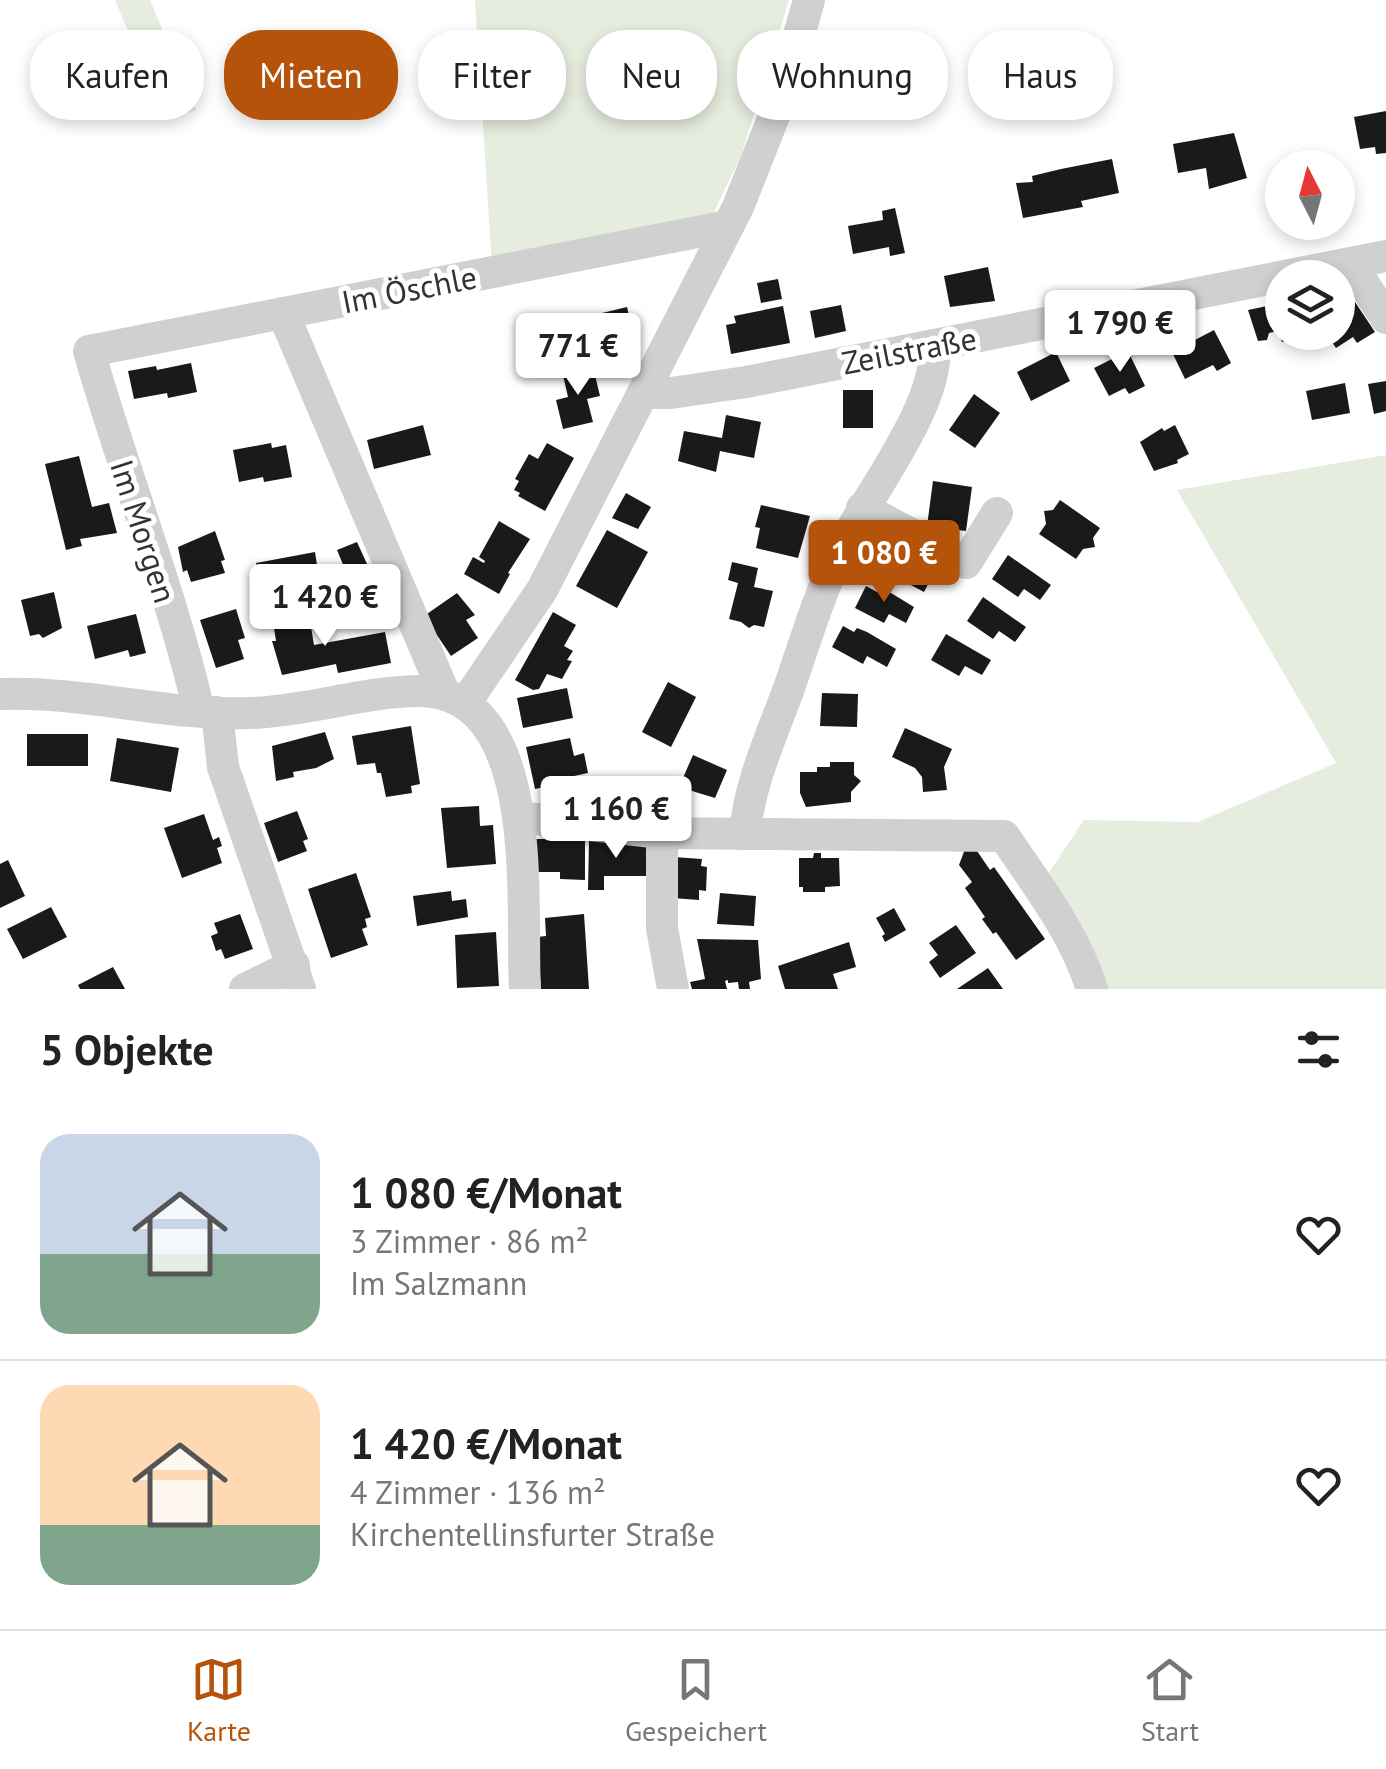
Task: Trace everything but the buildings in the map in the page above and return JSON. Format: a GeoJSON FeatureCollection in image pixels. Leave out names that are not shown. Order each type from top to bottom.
{"type":"FeatureCollection","features":[{"type":"Feature","properties":{"kind":"street"},"geometry":{"type":"LineString","coordinates":[[456,699],[542,590],[644,393],[728,226],[780,101],[809,0]]}},
{"type":"Feature","properties":{"kind":"street","name":"Im Öschle"},"geometry":{"type":"LineString","coordinates":[[89,351],[728,226]]}},
{"type":"Feature","properties":{"kind":"street","name":"Zeilstraße"},"geometry":{"type":"LineString","coordinates":[[1355,262],[1386,256]]}},
{"type":"Feature","properties":{"kind":"street"},"geometry":{"type":"LineString","coordinates":[[1355,271],[1386,318]]}},
{"type":"Feature","properties":{"kind":"street","name":"Zeilstraße"},"geometry":{"type":"LineString","coordinates":[[644,393],[702,390],[1265,280]]}},
{"type":"Feature","properties":{"kind":"street"},"geometry":{"type":"LineString","coordinates":[[283,313],[456,699]]}},
{"type":"Feature","properties":{"kind":"street"},"geometry":{"type":"LineString","coordinates":[[746,834],[748,808],[758,774],[823,592],[862,508],[931,384],[934,345]]}},
{"type":"Feature","properties":{"kind":"street","name":"Im Morgen"},"geometry":{"type":"LineString","coordinates":[[89,351],[185,656],[208,712],[223,768],[297,977]]}},
{"type":"Feature","properties":{"kind":"street"},"geometry":{"type":"LineString","coordinates":[[862,508],[960,573],[997,513]]}},
{"type":"Feature","properties":{"kind":"street"},"geometry":{"type":"LineString","coordinates":[[0,694],[74,695],[208,712],[307,708],[418,691],[456,699],[477,711],[492,733],[507,770],[518,818],[526,989]]}},
{"type":"Feature","properties":{"kind":"street"},"geometry":{"type":"LineString","coordinates":[[518,818],[662,833],[1004,836],[1063,924],[1092,989]]}},
{"type":"Feature","properties":{"kind":"street"},"geometry":{"type":"LineString","coordinates":[[662,833],[662,928],[673,989]]}},
{"type":"Feature","properties":{"kind":"street"},"geometry":{"type":"LineString","coordinates":[[245,989],[297,977]]}},
{"type":"Feature","properties":{"kind":"shaded area"},"geometry":{"type":"Polygon","coordinates":[[[115,0],[150,0],[163,30],[128,30],[115,0]]]}},
{"type":"Feature","properties":{"kind":"shaded area"},"geometry":{"type":"Polygon","coordinates":[[[475,0],[789,0],[780,30],[737,30],[737,120],[752,120],[741,156],[710,220],[492,265],[483,120],[566,120],[566,30],[477,30],[475,0]]]}},
{"type":"Feature","properties":{"kind":"shaded area"},"geometry":{"type":"Polygon","coordinates":[[[1386,455],[1386,989],[1106,989],[1046,877],[1084,820],[1198,822],[1336,763],[1177,490],[1386,455]]]}}]}
